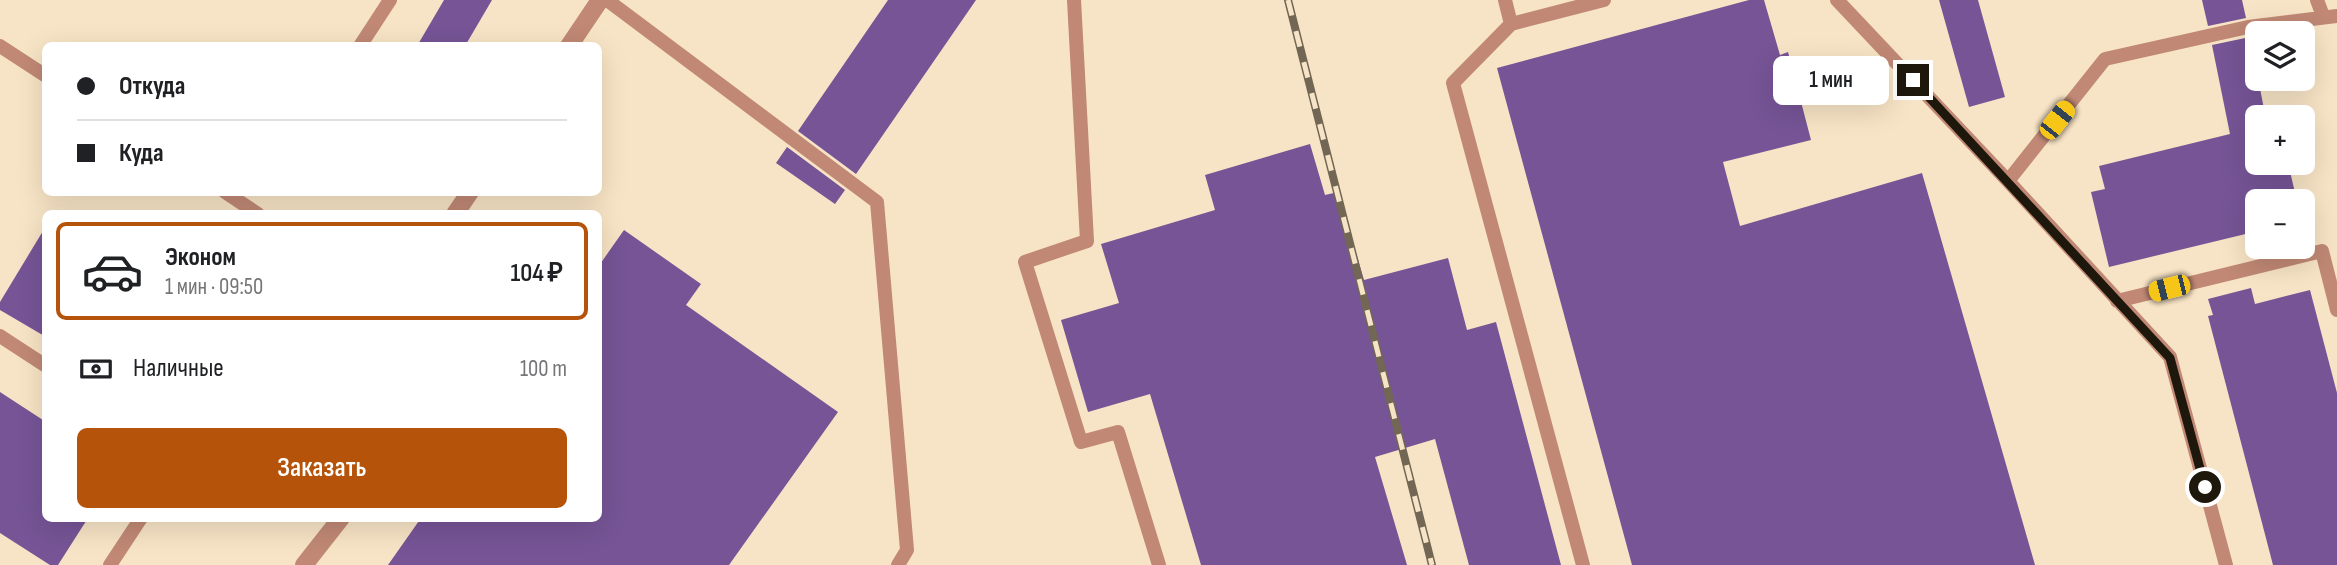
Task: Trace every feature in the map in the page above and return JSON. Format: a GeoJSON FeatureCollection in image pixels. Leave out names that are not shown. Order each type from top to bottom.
{"type":"FeatureCollection","features":[{"type":"Feature","properties":{"kind":"street"},"geometry":{"type":"LineString","coordinates":[[572,42],[600,0]]}},
{"type":"Feature","properties":{"kind":"street"},"geometry":{"type":"LineString","coordinates":[[304,565],[338,522]]}},
{"type":"Feature","properties":{"kind":"lane"},"geometry":{"type":"LineString","coordinates":[[363,42],[390,0]]}},
{"type":"Feature","properties":{"kind":"lane"},"geometry":{"type":"LineString","coordinates":[[607,0],[877,202],[907,550],[898,565]]}},
{"type":"Feature","properties":{"kind":"lane"},"geometry":{"type":"LineString","coordinates":[[1074,0],[1087,241],[1024,262],[1081,442],[1118,432],[1159,565]]}},
{"type":"Feature","properties":{"kind":"lane"},"geometry":{"type":"LineString","coordinates":[[1505,0],[1511,24]]}},
{"type":"Feature","properties":{"kind":"lane"},"geometry":{"type":"LineString","coordinates":[[1583,565],[1452,83],[1511,24],[1604,0]]}},
{"type":"Feature","properties":{"kind":"lane"},"geometry":{"type":"LineString","coordinates":[[1837,0],[2170,358],[2226,565]]}},
{"type":"Feature","properties":{"kind":"lane"},"geometry":{"type":"LineString","coordinates":[[2317,0],[2330,16]]}},
{"type":"Feature","properties":{"kind":"lane"},"geometry":{"type":"LineString","coordinates":[[2008,181],[2105,60],[2248,27],[2330,16]]}},
{"type":"Feature","properties":{"kind":"lane"},"geometry":{"type":"LineString","coordinates":[[0,46],[42,73]]}},
{"type":"Feature","properties":{"kind":"lane"},"geometry":{"type":"LineString","coordinates":[[231,196],[252,210]]}},
{"type":"Feature","properties":{"kind":"lane"},"geometry":{"type":"LineString","coordinates":[[2118,300],[2322,251],[2337,310]]}},
{"type":"Feature","properties":{"kind":"lane"},"geometry":{"type":"LineString","coordinates":[[0,336],[42,363]]}},
{"type":"Feature","properties":{"kind":"lane"},"geometry":{"type":"LineString","coordinates":[[110,565],[138,522]]}},
{"type":"Feature","properties":{"kind":"building"},"geometry":{"type":"Polygon","coordinates":[[[444,0],[492,0],[467,42],[419,42],[444,0]]]}},
{"type":"Feature","properties":{"kind":"building"},"geometry":{"type":"Polygon","coordinates":[[[888,0],[976,0],[856,174],[798,131],[888,0]]]}},
{"type":"Feature","properties":{"kind":"building"},"geometry":{"type":"Polygon","coordinates":[[[1749,0],[1764,0],[1780,55],[1788,52],[1811,140],[1723,162],[1740,226],[1922,173],[2035,565],[1632,565],[1497,68],[1749,0]]]}},
{"type":"Feature","properties":{"kind":"building"},"geometry":{"type":"Polygon","coordinates":[[[1939,0],[1978,0],[2005,97],[1969,107],[1939,0]]]}},
{"type":"Feature","properties":{"kind":"building"},"geometry":{"type":"Polygon","coordinates":[[[2202,0],[2242,0],[2246,18],[2208,26],[2202,0]]]}},
{"type":"Feature","properties":{"kind":"building"},"geometry":{"type":"Polygon","coordinates":[[[2245,38],[2245,91],[2260,91],[2263,105],[2245,105],[2245,175],[2291,175],[2294,189],[2245,189],[2245,234],[2109,267],[2091,192],[2105,189],[2099,166],[2230,134],[2212,45],[2245,38]]]}},
{"type":"Feature","properties":{"kind":"building"},"geometry":{"type":"Polygon","coordinates":[[[1310,144],[1325,195],[1338,192],[1364,280],[1448,258],[1467,330],[1496,322],[1561,565],[1469,565],[1435,439],[1375,457],[1407,565],[1201,565],[1150,394],[1088,412],[1061,320],[1119,303],[1101,244],[1215,210],[1205,175],[1310,144]]]}},
{"type":"Feature","properties":{"kind":"building"},"geometry":{"type":"Polygon","coordinates":[[[787,147],[845,190],[835,204],[776,163],[787,147]]]}},
{"type":"Feature","properties":{"kind":"building"},"geometry":{"type":"Polygon","coordinates":[[[624,230],[701,284],[686,305],[838,412],[729,565],[388,565],[418,522],[602,522],[602,261],[624,230]]]}},
{"type":"Feature","properties":{"kind":"building"},"geometry":{"type":"Polygon","coordinates":[[[42,233],[42,335],[0,310],[0,302],[42,233]]]}},
{"type":"Feature","properties":{"kind":"building"},"geometry":{"type":"Polygon","coordinates":[[[2251,288],[2255,304],[2310,290],[2337,393],[2337,565],[2273,565],[2208,316],[2213,315],[2208,299],[2251,288]]]}},
{"type":"Feature","properties":{"kind":"building"},"geometry":{"type":"Polygon","coordinates":[[[0,392],[42,419],[42,522],[85,522],[58,565],[50,565],[0,533],[0,392]]]}},
{"type":"Feature","properties":{"kind":"railway"},"geometry":{"type":"LineString","coordinates":[[1288,0],[1432,565]]}},
{"type":"Feature","properties":{"kind":"route"},"geometry":{"type":"LineString","coordinates":[[1913,80],[2170,358],[2205,487]]}}]}
